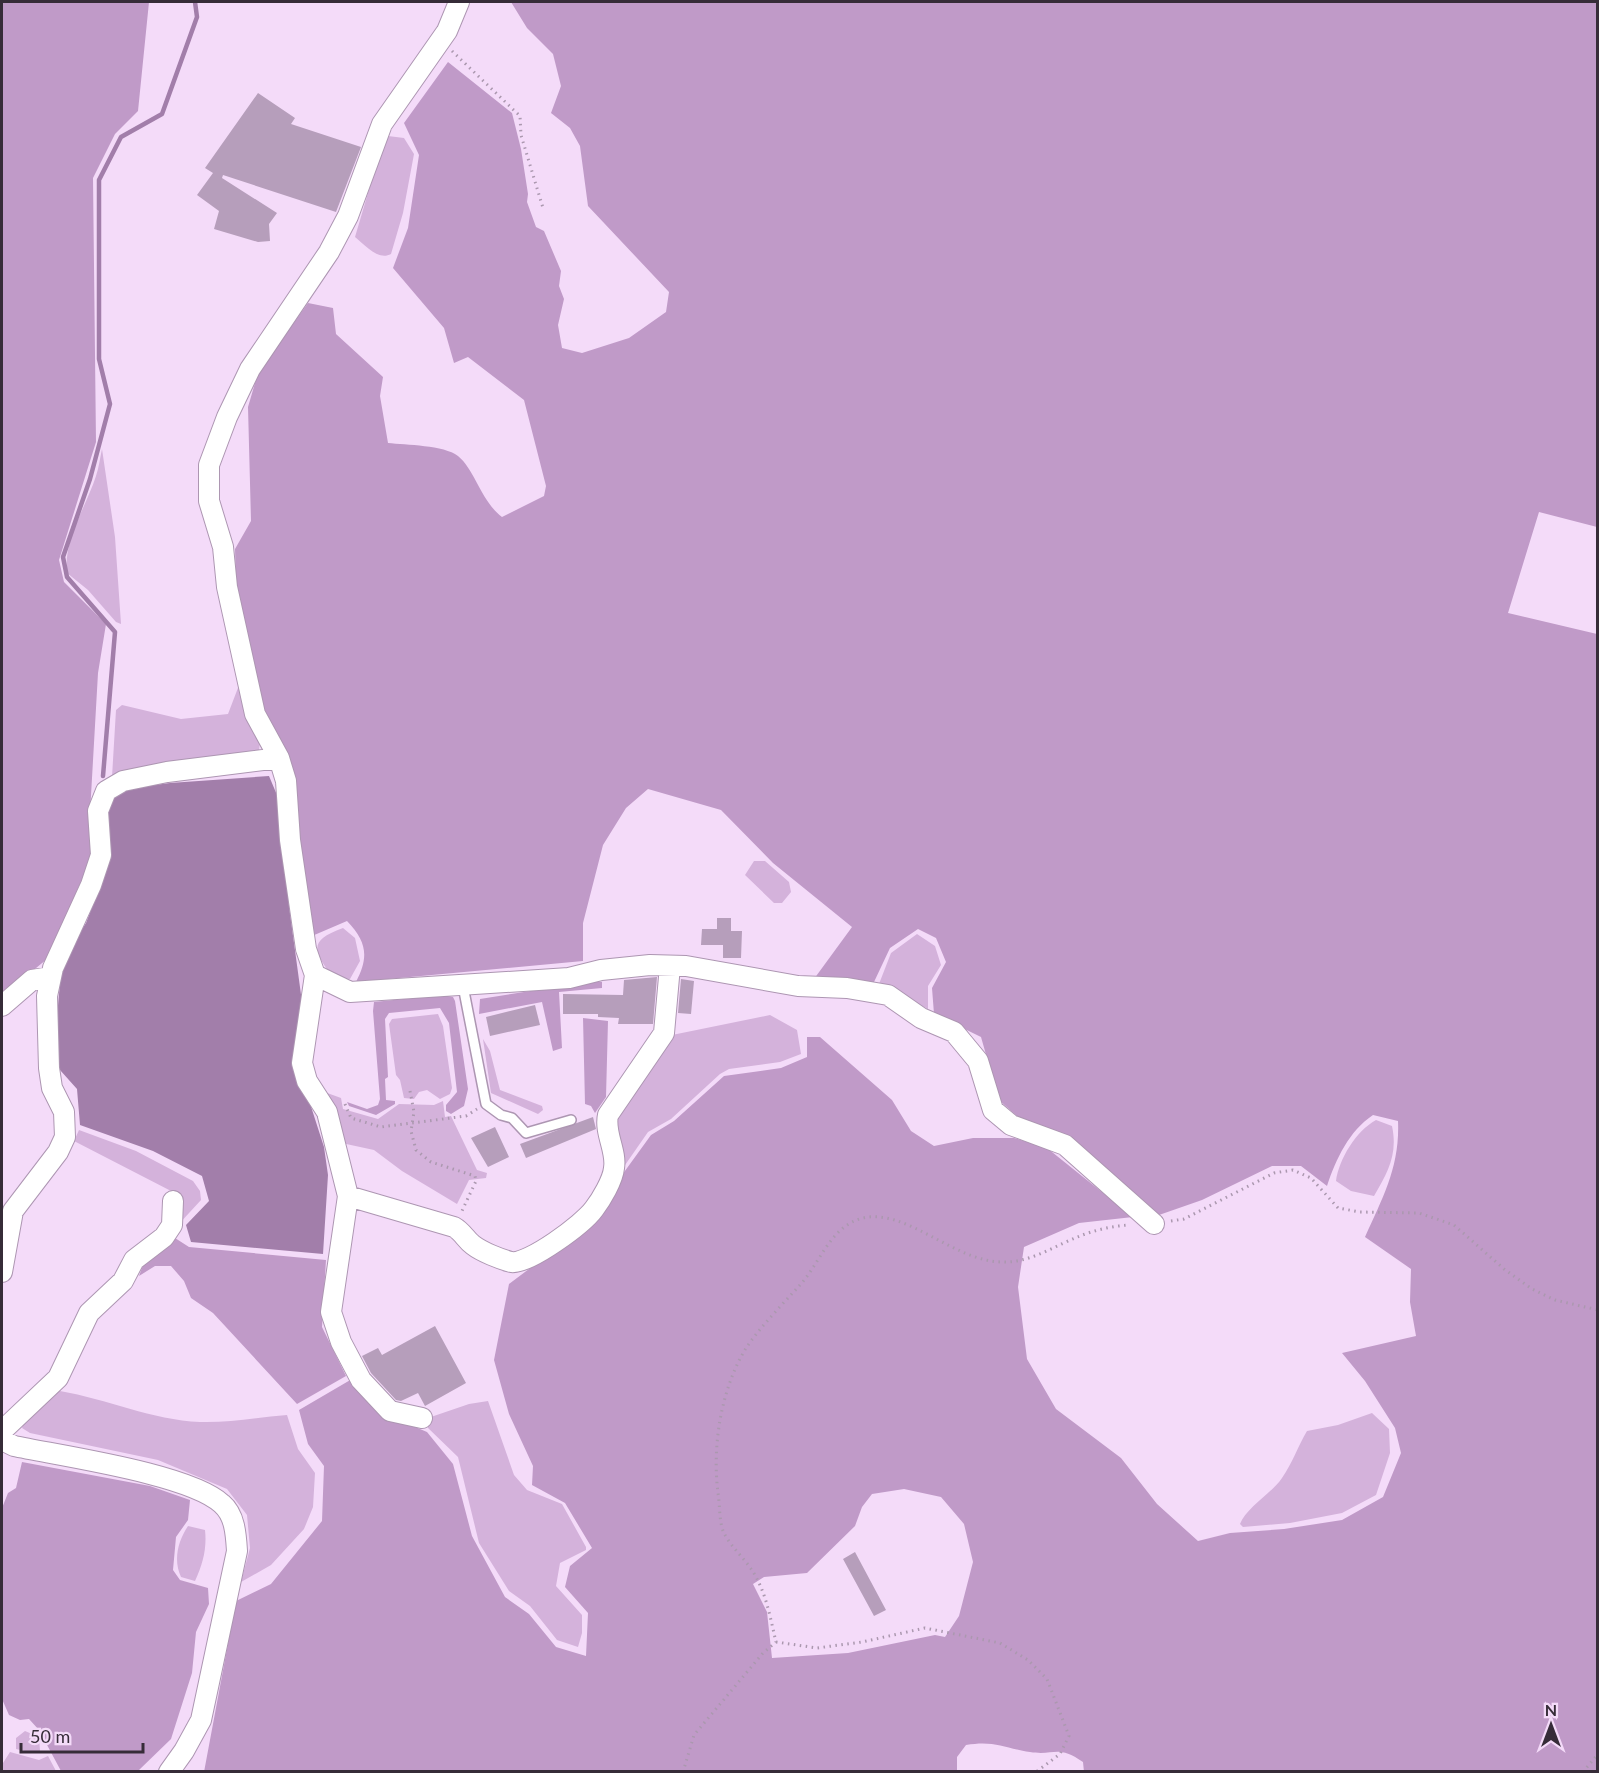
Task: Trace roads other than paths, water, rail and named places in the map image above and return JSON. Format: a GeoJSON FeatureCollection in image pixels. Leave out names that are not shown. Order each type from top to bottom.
{"type":"FeatureCollection","features":[{"type":"Feature","properties":{"kind":"street"},"geometry":{"type":"LineString","coordinates":[[422,1418],[390,1411],[361,1380],[341,1342],[331,1312],[348,1196],[327,1112],[307,1081],[302,1063],[315,975],[306,950],[290,840],[286,781],[279,758],[255,714],[227,587],[223,547],[209,501],[209,465],[227,417],[250,369],[298,301],[348,216],[382,124],[440,39],[459,2]]}},
{"type":"Feature","properties":{"kind":"street"},"geometry":{"type":"LineString","coordinates":[[2,1272],[13,1211],[58,1152],[65,1137],[64,1113],[52,1088],[49,1068],[47,996],[51,977],[101,855],[98,810],[106,791],[123,781],[167,772],[279,758]]}},
{"type":"Feature","properties":{"kind":"street"},"geometry":{"type":"LineString","coordinates":[[315,975],[350,992],[569,978],[601,970],[650,965],[670,966],[798,986],[847,988],[888,995],[921,1018],[954,1032],[978,1061],[993,1110],[1011,1125],[1065,1145],[1154,1224]]}},
{"type":"Feature","properties":{"kind":"street"},"geometry":{"type":"LineString","coordinates":[[348,1196],[454,1227],[464,1232],[472,1244],[512,1262],[521,1262],[561,1238],[594,1210],[615,1167],[606,1126],[608,1115],[664,1033],[670,966]]}},
{"type":"Feature","properties":{"kind":"street"},"geometry":{"type":"LineString","coordinates":[[2,1006],[32,980],[51,977]]}},
{"type":"Feature","properties":{"kind":"street"},"geometry":{"type":"LineString","coordinates":[[2,1431],[58,1378],[89,1313],[123,1281],[134,1260],[164,1237],[172,1225],[173,1201]]}},
{"type":"Feature","properties":{"kind":"street"},"geometry":{"type":"LineString","coordinates":[[2,1440],[14,1446],[157,1476],[200,1490],[223,1504],[236,1528],[237,1551],[201,1720],[169,1772]]}},
{"type":"Feature","properties":{"kind":"lane"},"geometry":{"type":"LineString","coordinates":[[463,986],[486,1104],[501,1115],[512,1118],[526,1133],[571,1120]]}},
{"type":"Feature","properties":{"kind":"waterway"},"geometry":{"type":"LineString","coordinates":[[103,776],[115,632],[67,577],[63,557],[90,479],[110,404],[99,359],[99,180],[121,137],[162,114],[197,17],[195,2]]}}]}
